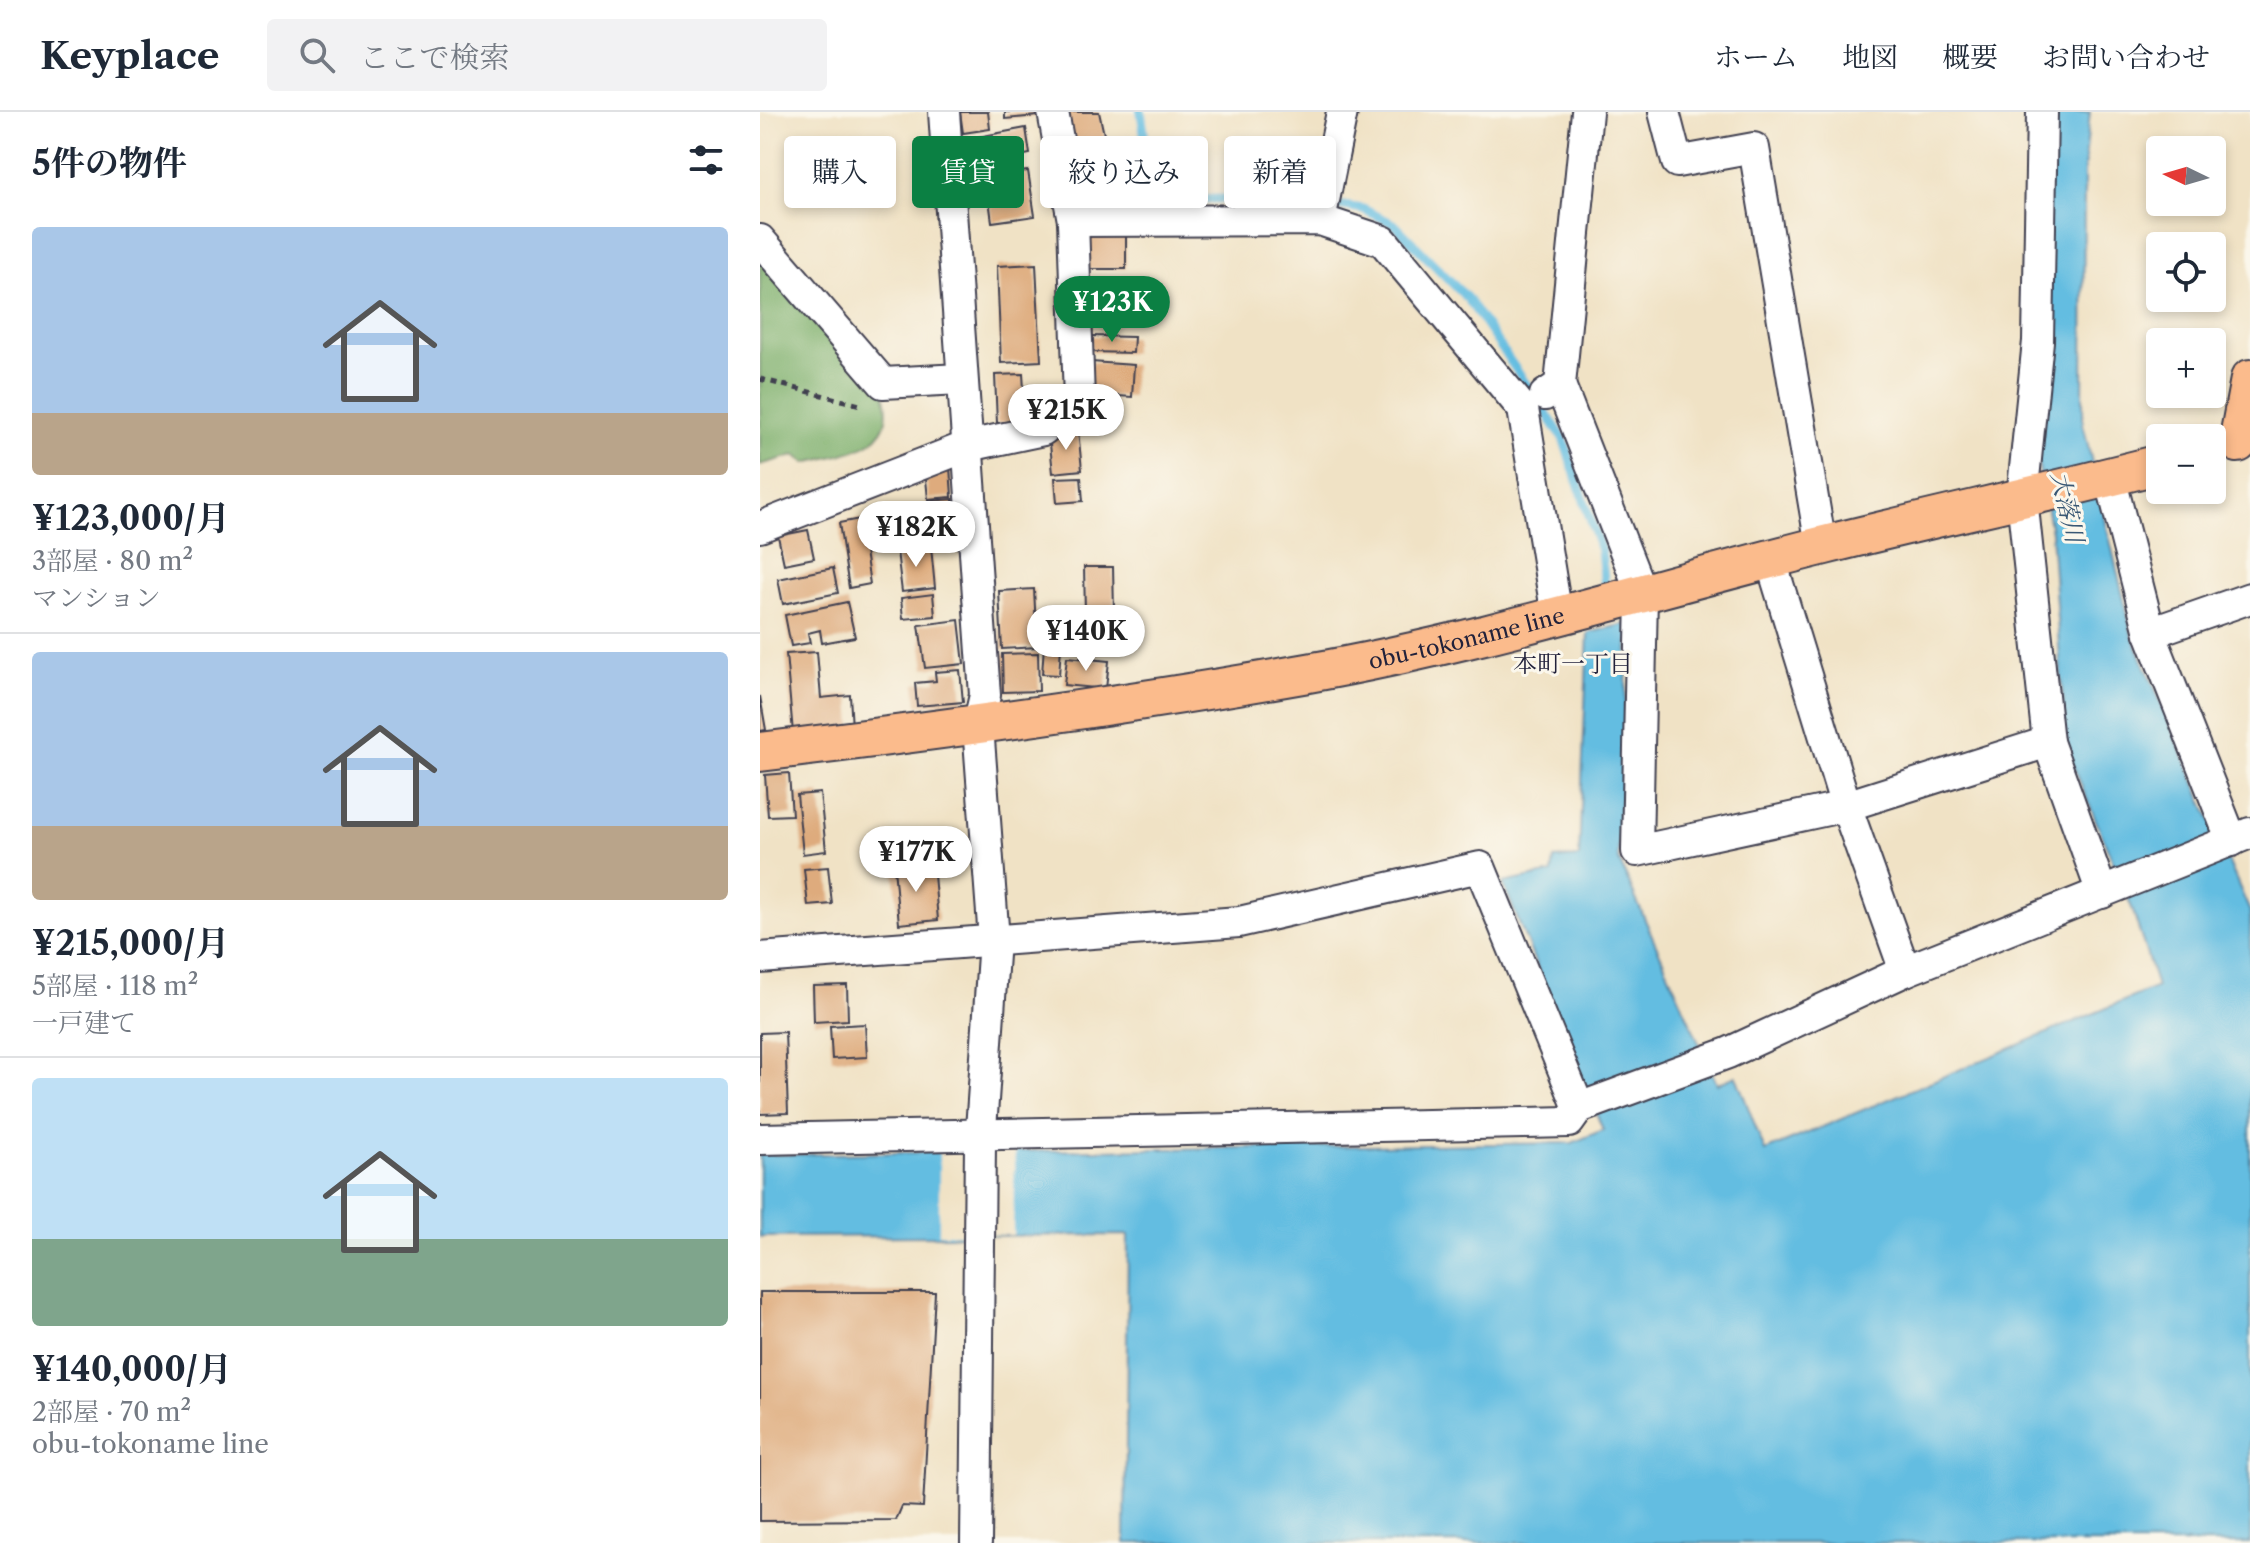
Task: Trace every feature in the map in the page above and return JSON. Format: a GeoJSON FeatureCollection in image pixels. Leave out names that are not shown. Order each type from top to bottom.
{"type":"FeatureCollection","features":[{"type":"Feature","properties":{"kind":"main road"},"geometry":{"type":"LineString","coordinates":[[2233,444],[2250,379]]}},
{"type":"Feature","properties":{"kind":"main road","name":"obu-tokoname line"},"geometry":{"type":"LineString","coordinates":[[760,752],[978,726],[1310,673],[1572,612],[1821,546],[2146,468]]}},
{"type":"Feature","properties":{"kind":"street"},"geometry":{"type":"LineString","coordinates":[[944,112],[985,695],[978,726],[994,940],[981,1140],[976,1543]]}},
{"type":"Feature","properties":{"kind":"street"},"geometry":{"type":"LineString","coordinates":[[760,527],[968,446],[1043,430],[1079,400],[1073,221],[1053,112]]}},
{"type":"Feature","properties":{"kind":"street"},"geometry":{"type":"LineString","coordinates":[[1320,219],[1342,112]]}},
{"type":"Feature","properties":{"kind":"street"},"geometry":{"type":"LineString","coordinates":[[1587,112],[1557,387],[1634,596],[1637,851],[1846,806],[2048,742]]}},
{"type":"Feature","properties":{"kind":"street"},"geometry":{"type":"LineString","coordinates":[[1664,112],[1677,162],[1754,148],[1821,546]]}},
{"type":"Feature","properties":{"kind":"street"},"geometry":{"type":"LineString","coordinates":[[2042,112],[2038,341],[2030,497],[2048,742],[2102,893]]}},
{"type":"Feature","properties":{"kind":"street"},"geometry":{"type":"LineString","coordinates":[[1073,221],[1320,219],[1383,241],[1524,408],[1572,612]]}},
{"type":"Feature","properties":{"kind":"street"},"geometry":{"type":"LineString","coordinates":[[760,240],[883,383],[961,379]]}},
{"type":"Feature","properties":{"kind":"street"},"geometry":{"type":"LineString","coordinates":[[1524,408],[1557,387]]}},
{"type":"Feature","properties":{"kind":"street"},"geometry":{"type":"LineString","coordinates":[[760,1139],[981,1140],[1569,1122],[1579,1108],[1728,1053],[1905,971],[2241,837],[2150,633],[2102,480]]}},
{"type":"Feature","properties":{"kind":"street"},"geometry":{"type":"LineString","coordinates":[[1771,561],[1846,806],[1905,971]]}},
{"type":"Feature","properties":{"kind":"street"},"geometry":{"type":"LineString","coordinates":[[2150,633],[2250,598]]}},
{"type":"Feature","properties":{"kind":"street"},"geometry":{"type":"LineString","coordinates":[[760,958],[1239,922],[1480,867],[1579,1108]]}},
{"type":"Feature","properties":{"kind":"path"},"geometry":{"type":"LineString","coordinates":[[760,379],[877,409]]}},
{"type":"Feature","properties":{"kind":"green space"},"geometry":{"type":"Polygon","coordinates":[[[760,252],[884,393],[887,411],[884,426],[877,437],[866,445],[806,463],[795,455],[760,465],[760,252]]]}},
{"type":"Feature","properties":{"kind":"water","name":"大落川"},"geometry":{"type":"Polygon","coordinates":[[[2050,112],[2090,112],[2084,170],[2083,424],[2132,635],[2250,912],[2250,1543],[1125,1543],[1128,1235],[760,1237],[760,1155],[1572,1143],[1603,1130],[1503,883],[1552,873],[1554,859],[1579,857],[1588,633],[1629,623],[1618,858],[1717,1084],[1736,1076],[1765,1151],[2157,987],[2132,908],[2066,748],[2051,532],[2038,462],[2050,112]]]}},
{"type":"Feature","properties":{"kind":"pier"},"geometry":{"type":"Polygon","coordinates":[[[939,1151],[1015,1151],[1013,1235],[939,1234],[939,1151]]]}},
{"type":"Feature","properties":{"kind":"building"},"geometry":{"type":"Polygon","coordinates":[[[960,112],[988,112],[990,129],[963,133],[960,112]]]}},
{"type":"Feature","properties":{"kind":"building"},"geometry":{"type":"Polygon","coordinates":[[[1005,112],[1037,112],[1038,116],[1005,119],[1005,112]]]}},
{"type":"Feature","properties":{"kind":"building"},"geometry":{"type":"Polygon","coordinates":[[[1064,112],[1099,112],[1104,136],[1069,136],[1064,112]]]}},
{"type":"Feature","properties":{"kind":"building"},"geometry":{"type":"Polygon","coordinates":[[[1026,128],[1030,154],[1024,155],[1024,136],[983,136],[1026,128]]]}},
{"type":"Feature","properties":{"kind":"building"},"geometry":{"type":"Polygon","coordinates":[[[1028,171],[1035,216],[992,222],[990,208],[1024,208],[1024,172],[1028,171]]]}},
{"type":"Feature","properties":{"kind":"building"},"geometry":{"type":"Polygon","coordinates":[[[1080,208],[1130,208],[1130,214],[1080,216],[1080,208]]]}},
{"type":"Feature","properties":{"kind":"building"},"geometry":{"type":"Polygon","coordinates":[[[1088,226],[1126,226],[1126,269],[1087,269],[1088,226]]]}},
{"type":"Feature","properties":{"kind":"building"},"geometry":{"type":"Polygon","coordinates":[[[1036,264],[1041,361],[1001,363],[997,266],[1036,264]]]}},
{"type":"Feature","properties":{"kind":"building"},"geometry":{"type":"Polygon","coordinates":[[[1091,336],[1134,337],[1133,353],[1091,352],[1091,336]]]}},
{"type":"Feature","properties":{"kind":"building"},"geometry":{"type":"Polygon","coordinates":[[[1091,362],[1134,365],[1132,397],[1089,394],[1091,362]]]}},
{"type":"Feature","properties":{"kind":"building"},"geometry":{"type":"Polygon","coordinates":[[[1023,374],[1026,421],[997,423],[995,375],[1023,374]]]}},
{"type":"Feature","properties":{"kind":"building"},"geometry":{"type":"Polygon","coordinates":[[[1078,430],[1082,470],[1053,473],[1049,434],[1078,430]]]}},
{"type":"Feature","properties":{"kind":"building"},"geometry":{"type":"Polygon","coordinates":[[[950,467],[952,497],[928,499],[925,469],[950,467]]]}},
{"type":"Feature","properties":{"kind":"building"},"geometry":{"type":"Polygon","coordinates":[[[1081,477],[1083,501],[1057,503],[1055,478],[1081,477]]]}},
{"type":"Feature","properties":{"kind":"building"},"geometry":{"type":"Polygon","coordinates":[[[953,499],[955,531],[931,533],[928,501],[953,499]]]}},
{"type":"Feature","properties":{"kind":"building"},"geometry":{"type":"Polygon","coordinates":[[[860,519],[870,584],[849,588],[839,523],[860,519]]]}},
{"type":"Feature","properties":{"kind":"building"},"geometry":{"type":"Polygon","coordinates":[[[808,530],[814,558],[784,564],[778,536],[808,530]]]}},
{"type":"Feature","properties":{"kind":"building"},"geometry":{"type":"Polygon","coordinates":[[[931,547],[935,588],[902,592],[897,551],[931,547]]]}},
{"type":"Feature","properties":{"kind":"building"},"geometry":{"type":"Polygon","coordinates":[[[1084,567],[1113,567],[1114,611],[1085,611],[1084,567]]]}},
{"type":"Feature","properties":{"kind":"building"},"geometry":{"type":"Polygon","coordinates":[[[833,568],[838,593],[783,604],[778,579],[833,568]]]}},
{"type":"Feature","properties":{"kind":"building"},"geometry":{"type":"Polygon","coordinates":[[[1034,589],[1037,647],[1002,649],[999,591],[1034,589]]]}},
{"type":"Feature","properties":{"kind":"building"},"geometry":{"type":"Polygon","coordinates":[[[933,594],[935,616],[903,619],[901,598],[933,594]]]}},
{"type":"Feature","properties":{"kind":"building"},"geometry":{"type":"Polygon","coordinates":[[[847,602],[855,637],[822,643],[820,630],[808,633],[810,643],[791,646],[785,615],[847,602]]]}},
{"type":"Feature","properties":{"kind":"building"},"geometry":{"type":"Polygon","coordinates":[[[959,620],[964,664],[925,668],[919,625],[959,620]]]}},
{"type":"Feature","properties":{"kind":"building"},"geometry":{"type":"Polygon","coordinates":[[[1044,646],[1061,647],[1059,675],[1042,674],[1044,646]]]}},
{"type":"Feature","properties":{"kind":"building"},"geometry":{"type":"Polygon","coordinates":[[[817,652],[821,698],[850,695],[852,728],[793,733],[786,654],[817,652]]]}},
{"type":"Feature","properties":{"kind":"building"},"geometry":{"type":"Polygon","coordinates":[[[1038,653],[1039,691],[1003,692],[1002,654],[1038,653]]]}},
{"type":"Feature","properties":{"kind":"building"},"geometry":{"type":"Polygon","coordinates":[[[1067,657],[1109,661],[1106,689],[1064,685],[1067,657]]]}},
{"type":"Feature","properties":{"kind":"building"},"geometry":{"type":"Polygon","coordinates":[[[960,670],[963,702],[917,706],[915,683],[936,681],[935,672],[960,670]]]}},
{"type":"Feature","properties":{"kind":"building"},"geometry":{"type":"Polygon","coordinates":[[[760,696],[766,730],[760,731],[760,696]]]}},
{"type":"Feature","properties":{"kind":"building"},"geometry":{"type":"Polygon","coordinates":[[[789,773],[792,815],[768,816],[765,775],[789,773]]]}},
{"type":"Feature","properties":{"kind":"building"},"geometry":{"type":"Polygon","coordinates":[[[820,793],[826,851],[803,854],[797,795],[820,793]]]}},
{"type":"Feature","properties":{"kind":"building"},"geometry":{"type":"Polygon","coordinates":[[[933,864],[938,920],[899,924],[894,867],[933,864]]]}},
{"type":"Feature","properties":{"kind":"building"},"geometry":{"type":"Polygon","coordinates":[[[828,867],[832,904],[808,906],[804,869],[828,867]]]}},
{"type":"Feature","properties":{"kind":"building"},"geometry":{"type":"Polygon","coordinates":[[[847,985],[848,1020],[814,1022],[813,986],[847,985]]]}},
{"type":"Feature","properties":{"kind":"building"},"geometry":{"type":"Polygon","coordinates":[[[865,1024],[867,1057],[832,1059],[830,1026],[865,1024]]]}},
{"type":"Feature","properties":{"kind":"building"},"geometry":{"type":"Polygon","coordinates":[[[785,1032],[788,1113],[760,1114],[760,1033],[785,1032]]]}},
{"type":"Feature","properties":{"kind":"building"},"geometry":{"type":"Polygon","coordinates":[[[760,1292],[935,1292],[923,1507],[902,1506],[896,1520],[760,1521],[760,1292]]]}},
{"type":"Feature","properties":{"kind":"waterway"},"geometry":{"type":"LineString","coordinates":[[1141,112],[1154,201],[1284,197],[1363,209],[1394,224],[1467,298],[1563,438],[1601,551],[1606,596]]}},
{"type":"Feature","properties":{"kind":"district","name":"本町一丁目"},"geometry":{"type":"Point","coordinates":[1573,664]}}]}
